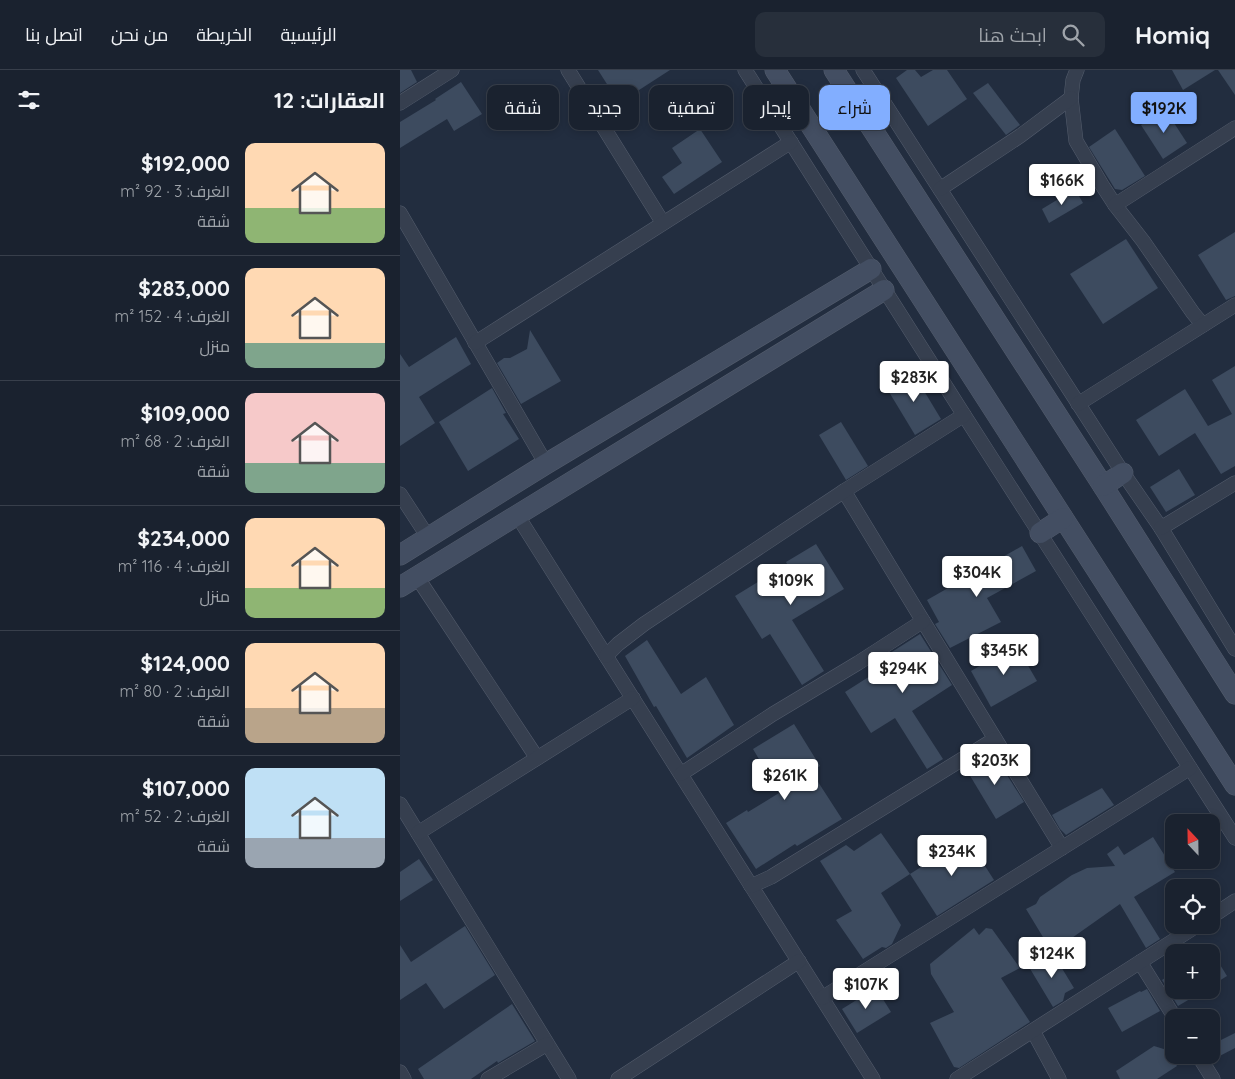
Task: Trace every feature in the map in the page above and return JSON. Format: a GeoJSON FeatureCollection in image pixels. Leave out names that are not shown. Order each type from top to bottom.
{"type":"FeatureCollection","features":[{"type":"Feature","properties":{"kind":"main road"},"geometry":{"type":"LineString","coordinates":[[774,70],[1235,785]]}},
{"type":"Feature","properties":{"kind":"main road"},"geometry":{"type":"LineString","coordinates":[[834,70],[1235,694]]}},
{"type":"Feature","properties":{"kind":"main road"},"geometry":{"type":"LineString","coordinates":[[400,555],[546,464],[871,269]]}},
{"type":"Feature","properties":{"kind":"main road"},"geometry":{"type":"LineString","coordinates":[[408,582],[884,290]]}},
{"type":"Feature","properties":{"kind":"main road"},"geometry":{"type":"LineString","coordinates":[[1103,486],[1123,473]]}},
{"type":"Feature","properties":{"kind":"main road"},"geometry":{"type":"LineString","coordinates":[[1040,533],[1063,518]]}},
{"type":"Feature","properties":{"kind":"street"},"geometry":{"type":"LineString","coordinates":[[400,104],[452,70]]}},
{"type":"Feature","properties":{"kind":"street"},"geometry":{"type":"LineString","coordinates":[[568,70],[663,223]]}},
{"type":"Feature","properties":{"kind":"street"},"geometry":{"type":"LineString","coordinates":[[745,70],[1235,838]]}},
{"type":"Feature","properties":{"kind":"street"},"geometry":{"type":"LineString","coordinates":[[863,70],[1078,404],[1161,528],[1235,649]]}},
{"type":"Feature","properties":{"kind":"street"},"geometry":{"type":"LineString","coordinates":[[1077,70],[1073,80],[1071,98],[1076,141],[1115,205],[1203,325]]}},
{"type":"Feature","properties":{"kind":"street"},"geometry":{"type":"LineString","coordinates":[[940,189],[1020,136],[1071,98]]}},
{"type":"Feature","properties":{"kind":"street"},"geometry":{"type":"LineString","coordinates":[[1115,205],[1235,128]]}},
{"type":"Feature","properties":{"kind":"street"},"geometry":{"type":"LineString","coordinates":[[475,343],[791,142]]}},
{"type":"Feature","properties":{"kind":"street"},"geometry":{"type":"LineString","coordinates":[[400,213],[546,464]]}},
{"type":"Feature","properties":{"kind":"street"},"geometry":{"type":"LineString","coordinates":[[1078,404],[1235,304]]}},
{"type":"Feature","properties":{"kind":"street"},"geometry":{"type":"LineString","coordinates":[[606,656],[644,624],[844,491],[964,415]]}},
{"type":"Feature","properties":{"kind":"street"},"geometry":{"type":"LineString","coordinates":[[1161,528],[1235,483]]}},
{"type":"Feature","properties":{"kind":"street"},"geometry":{"type":"LineString","coordinates":[[844,491],[1062,848]]}},
{"type":"Feature","properties":{"kind":"street"},"geometry":{"type":"LineString","coordinates":[[400,494],[428,537]]}},
{"type":"Feature","properties":{"kind":"street"},"geometry":{"type":"LineString","coordinates":[[517,515],[873,1079]]}},
{"type":"Feature","properties":{"kind":"street"},"geometry":{"type":"LineString","coordinates":[[408,582],[537,758]]}},
{"type":"Feature","properties":{"kind":"street"},"geometry":{"type":"LineString","coordinates":[[681,774],[772,714],[858,663],[923,621]]}},
{"type":"Feature","properties":{"kind":"street"},"geometry":{"type":"LineString","coordinates":[[418,833],[633,698]]}},
{"type":"Feature","properties":{"kind":"street"},"geometry":{"type":"LineString","coordinates":[[751,886],[771,877],[995,739]]}},
{"type":"Feature","properties":{"kind":"street"},"geometry":{"type":"LineString","coordinates":[[822,998],[1190,768]]}},
{"type":"Feature","properties":{"kind":"street"},"geometry":{"type":"LineString","coordinates":[[400,804],[569,1079]]}},
{"type":"Feature","properties":{"kind":"street"},"geometry":{"type":"LineString","coordinates":[[1220,911],[1235,901]]}},
{"type":"Feature","properties":{"kind":"street"},"geometry":{"type":"LineString","coordinates":[[957,1079],[1184,934]]}},
{"type":"Feature","properties":{"kind":"street"},"geometry":{"type":"LineString","coordinates":[[618,1079],[799,961]]}},
{"type":"Feature","properties":{"kind":"street"},"geometry":{"type":"LineString","coordinates":[[1140,962],[1169,1009]]}},
{"type":"Feature","properties":{"kind":"street"},"geometry":{"type":"LineString","coordinates":[[1033,1031],[1059,1079]]}},
{"type":"Feature","properties":{"kind":"street"},"geometry":{"type":"LineString","coordinates":[[488,1079],[547,1044]]}},
{"type":"Feature","properties":{"kind":"street"},"geometry":{"type":"LineString","coordinates":[[1204,1064],[1213,1079]]}},
{"type":"Feature","properties":{"kind":"street"},"geometry":{"type":"LineString","coordinates":[[400,1072],[404,1079]]}},
{"type":"Feature","properties":{"kind":"building"},"geometry":{"type":"Polygon","coordinates":[[[400,70],[411,70],[417,82],[400,93],[400,70]]]}},
{"type":"Feature","properties":{"kind":"building"},"geometry":{"type":"Polygon","coordinates":[[[598,70],[670,70],[639,90],[639,85],[608,85],[598,70]]]}},
{"type":"Feature","properties":{"kind":"building"},"geometry":{"type":"Polygon","coordinates":[[[907,70],[915,70],[921,77],[933,70],[947,70],[967,99],[928,126],[896,78],[907,70]]]}},
{"type":"Feature","properties":{"kind":"building"},"geometry":{"type":"Polygon","coordinates":[[[1172,70],[1215,70],[1183,90],[1172,70]]]}},
{"type":"Feature","properties":{"kind":"building"},"geometry":{"type":"Polygon","coordinates":[[[1218,70],[1235,70],[1235,95],[1218,70]]]}},
{"type":"Feature","properties":{"kind":"building"},"geometry":{"type":"Polygon","coordinates":[[[461,82],[482,114],[454,131],[447,119],[400,148],[400,122],[461,82]]]}},
{"type":"Feature","properties":{"kind":"building"},"geometry":{"type":"Polygon","coordinates":[[[988,83],[1020,125],[1006,135],[973,93],[988,83]]]}},
{"type":"Feature","properties":{"kind":"building"},"geometry":{"type":"Polygon","coordinates":[[[1165,109],[1187,143],[1163,159],[1141,125],[1165,109]]]}},
{"type":"Feature","properties":{"kind":"building"},"geometry":{"type":"Polygon","coordinates":[[[1115,129],[1145,176],[1122,190],[1115,189],[1089,147],[1115,129]]]}},
{"type":"Feature","properties":{"kind":"building"},"geometry":{"type":"Polygon","coordinates":[[[701,130],[722,162],[674,194],[662,177],[682,163],[672,148],[701,130]]]}},
{"type":"Feature","properties":{"kind":"building"},"geometry":{"type":"Polygon","coordinates":[[[1075,189],[1083,203],[1049,223],[1042,209],[1075,189]]]}},
{"type":"Feature","properties":{"kind":"building"},"geometry":{"type":"Polygon","coordinates":[[[1235,232],[1235,296],[1226,300],[1198,255],[1235,232]]]}},
{"type":"Feature","properties":{"kind":"building"},"geometry":{"type":"Polygon","coordinates":[[[1126,239],[1158,288],[1103,324],[1070,274],[1126,239]]]}},
{"type":"Feature","properties":{"kind":"building"},"geometry":{"type":"Polygon","coordinates":[[[530,330],[561,381],[521,404],[497,363],[504,358],[510,358],[527,349],[530,330]]]}},
{"type":"Feature","properties":{"kind":"building"},"geometry":{"type":"Polygon","coordinates":[[[456,337],[471,364],[419,397],[435,423],[400,446],[400,354],[409,367],[456,337]]]}},
{"type":"Feature","properties":{"kind":"building"},"geometry":{"type":"Polygon","coordinates":[[[1235,366],[1235,466],[1221,474],[1195,433],[1159,456],[1136,420],[1185,389],[1208,426],[1232,414],[1212,380],[1235,366]]]}},
{"type":"Feature","properties":{"kind":"building"},"geometry":{"type":"Polygon","coordinates":[[[912,371],[941,419],[915,435],[886,387],[912,371]]]}},
{"type":"Feature","properties":{"kind":"building"},"geometry":{"type":"Polygon","coordinates":[[[492,388],[506,413],[503,414],[519,439],[468,471],[439,422],[492,388]]]}},
{"type":"Feature","properties":{"kind":"building"},"geometry":{"type":"Polygon","coordinates":[[[841,422],[868,466],[846,480],[819,435],[841,422]]]}},
{"type":"Feature","properties":{"kind":"building"},"geometry":{"type":"Polygon","coordinates":[[[1179,469],[1195,495],[1166,512],[1150,487],[1179,469]]]}},
{"type":"Feature","properties":{"kind":"building"},"geometry":{"type":"Polygon","coordinates":[[[816,544],[844,589],[792,620],[824,671],[802,685],[770,634],[762,639],[735,596],[816,544]]]}},
{"type":"Feature","properties":{"kind":"building"},"geometry":{"type":"Polygon","coordinates":[[[1022,546],[1036,571],[987,598],[1001,622],[950,648],[935,624],[939,622],[927,600],[1022,546]]]}},
{"type":"Feature","properties":{"kind":"building"},"geometry":{"type":"Polygon","coordinates":[[[920,634],[952,685],[912,711],[943,759],[927,769],[895,718],[871,733],[845,692],[889,664],[884,657],[920,634]]]}},
{"type":"Feature","properties":{"kind":"building"},"geometry":{"type":"Polygon","coordinates":[[[647,640],[681,694],[706,677],[734,725],[687,758],[656,706],[654,707],[625,656],[647,640]]]}},
{"type":"Feature","properties":{"kind":"building"},"geometry":{"type":"Polygon","coordinates":[[[1016,645],[1037,681],[991,707],[971,671],[1016,645]]]}},
{"type":"Feature","properties":{"kind":"building"},"geometry":{"type":"Polygon","coordinates":[[[794,724],[820,766],[811,771],[842,819],[797,846],[795,844],[756,869],[726,823],[779,793],[753,749],[794,724]]]}},
{"type":"Feature","properties":{"kind":"building"},"geometry":{"type":"Polygon","coordinates":[[[993,753],[1024,802],[996,819],[966,769],[993,753]]]}},
{"type":"Feature","properties":{"kind":"building"},"geometry":{"type":"Polygon","coordinates":[[[1102,788],[1114,805],[1066,835],[1052,815],[1102,788]]]}},
{"type":"Feature","properties":{"kind":"building"},"geometry":{"type":"Polygon","coordinates":[[[881,833],[910,874],[881,893],[901,925],[892,944],[886,948],[882,947],[863,959],[836,920],[852,911],[820,861],[846,845],[854,851],[881,833]]]}},
{"type":"Feature","properties":{"kind":"building"},"geometry":{"type":"Polygon","coordinates":[[[1153,837],[1165,856],[1165,869],[1173,869],[1175,872],[1134,897],[1160,939],[1146,948],[1120,904],[1052,952],[1026,909],[1036,904],[1040,897],[1072,875],[1087,868],[1115,866],[1107,854],[1118,846],[1124,855],[1153,837]]]}},
{"type":"Feature","properties":{"kind":"building"},"geometry":{"type":"Polygon","coordinates":[[[967,838],[994,880],[937,916],[910,874],[967,838]]]}},
{"type":"Feature","properties":{"kind":"building"},"geometry":{"type":"Polygon","coordinates":[[[419,859],[433,880],[400,901],[400,872],[419,859]]]}},
{"type":"Feature","properties":{"kind":"building"},"geometry":{"type":"Polygon","coordinates":[[[465,926],[495,975],[444,1009],[426,983],[400,1000],[400,945],[411,962],[465,926]]]}},
{"type":"Feature","properties":{"kind":"building"},"geometry":{"type":"Polygon","coordinates":[[[974,928],[979,935],[986,928],[992,929],[1020,968],[1001,978],[1030,1022],[959,1068],[954,1067],[930,1023],[954,1012],[931,974],[930,964],[974,928]]]}},
{"type":"Feature","properties":{"kind":"building"},"geometry":{"type":"Polygon","coordinates":[[[1052,952],[1074,988],[1065,993],[1063,1001],[1053,1007],[1029,967],[1052,952]]]}},
{"type":"Feature","properties":{"kind":"building"},"geometry":{"type":"Polygon","coordinates":[[[1220,965],[1227,976],[1220,980],[1220,965]]]}},
{"type":"Feature","properties":{"kind":"building"},"geometry":{"type":"Polygon","coordinates":[[[876,988],[891,1012],[857,1033],[842,1009],[876,988]]]}},
{"type":"Feature","properties":{"kind":"building"},"geometry":{"type":"Polygon","coordinates":[[[1147,989],[1160,1011],[1122,1032],[1108,1008],[1147,989]]]}},
{"type":"Feature","properties":{"kind":"building"},"geometry":{"type":"Polygon","coordinates":[[[1174,999],[1190,999],[1178,1006],[1174,999]]]}},
{"type":"Feature","properties":{"kind":"building"},"geometry":{"type":"Polygon","coordinates":[[[512,1004],[535,1041],[498,1063],[497,1061],[471,1079],[424,1079],[418,1069],[512,1004]]]}},
{"type":"Feature","properties":{"kind":"building"},"geometry":{"type":"Polygon","coordinates":[[[1235,1033],[1235,1048],[1220,1056],[1220,1040],[1235,1033]]]}},
{"type":"Feature","properties":{"kind":"building"},"geometry":{"type":"Polygon","coordinates":[[[1154,1046],[1165,1049],[1165,1064],[1176,1064],[1177,1066],[1157,1079],[1120,1079],[1116,1071],[1154,1046]]]}}]}
